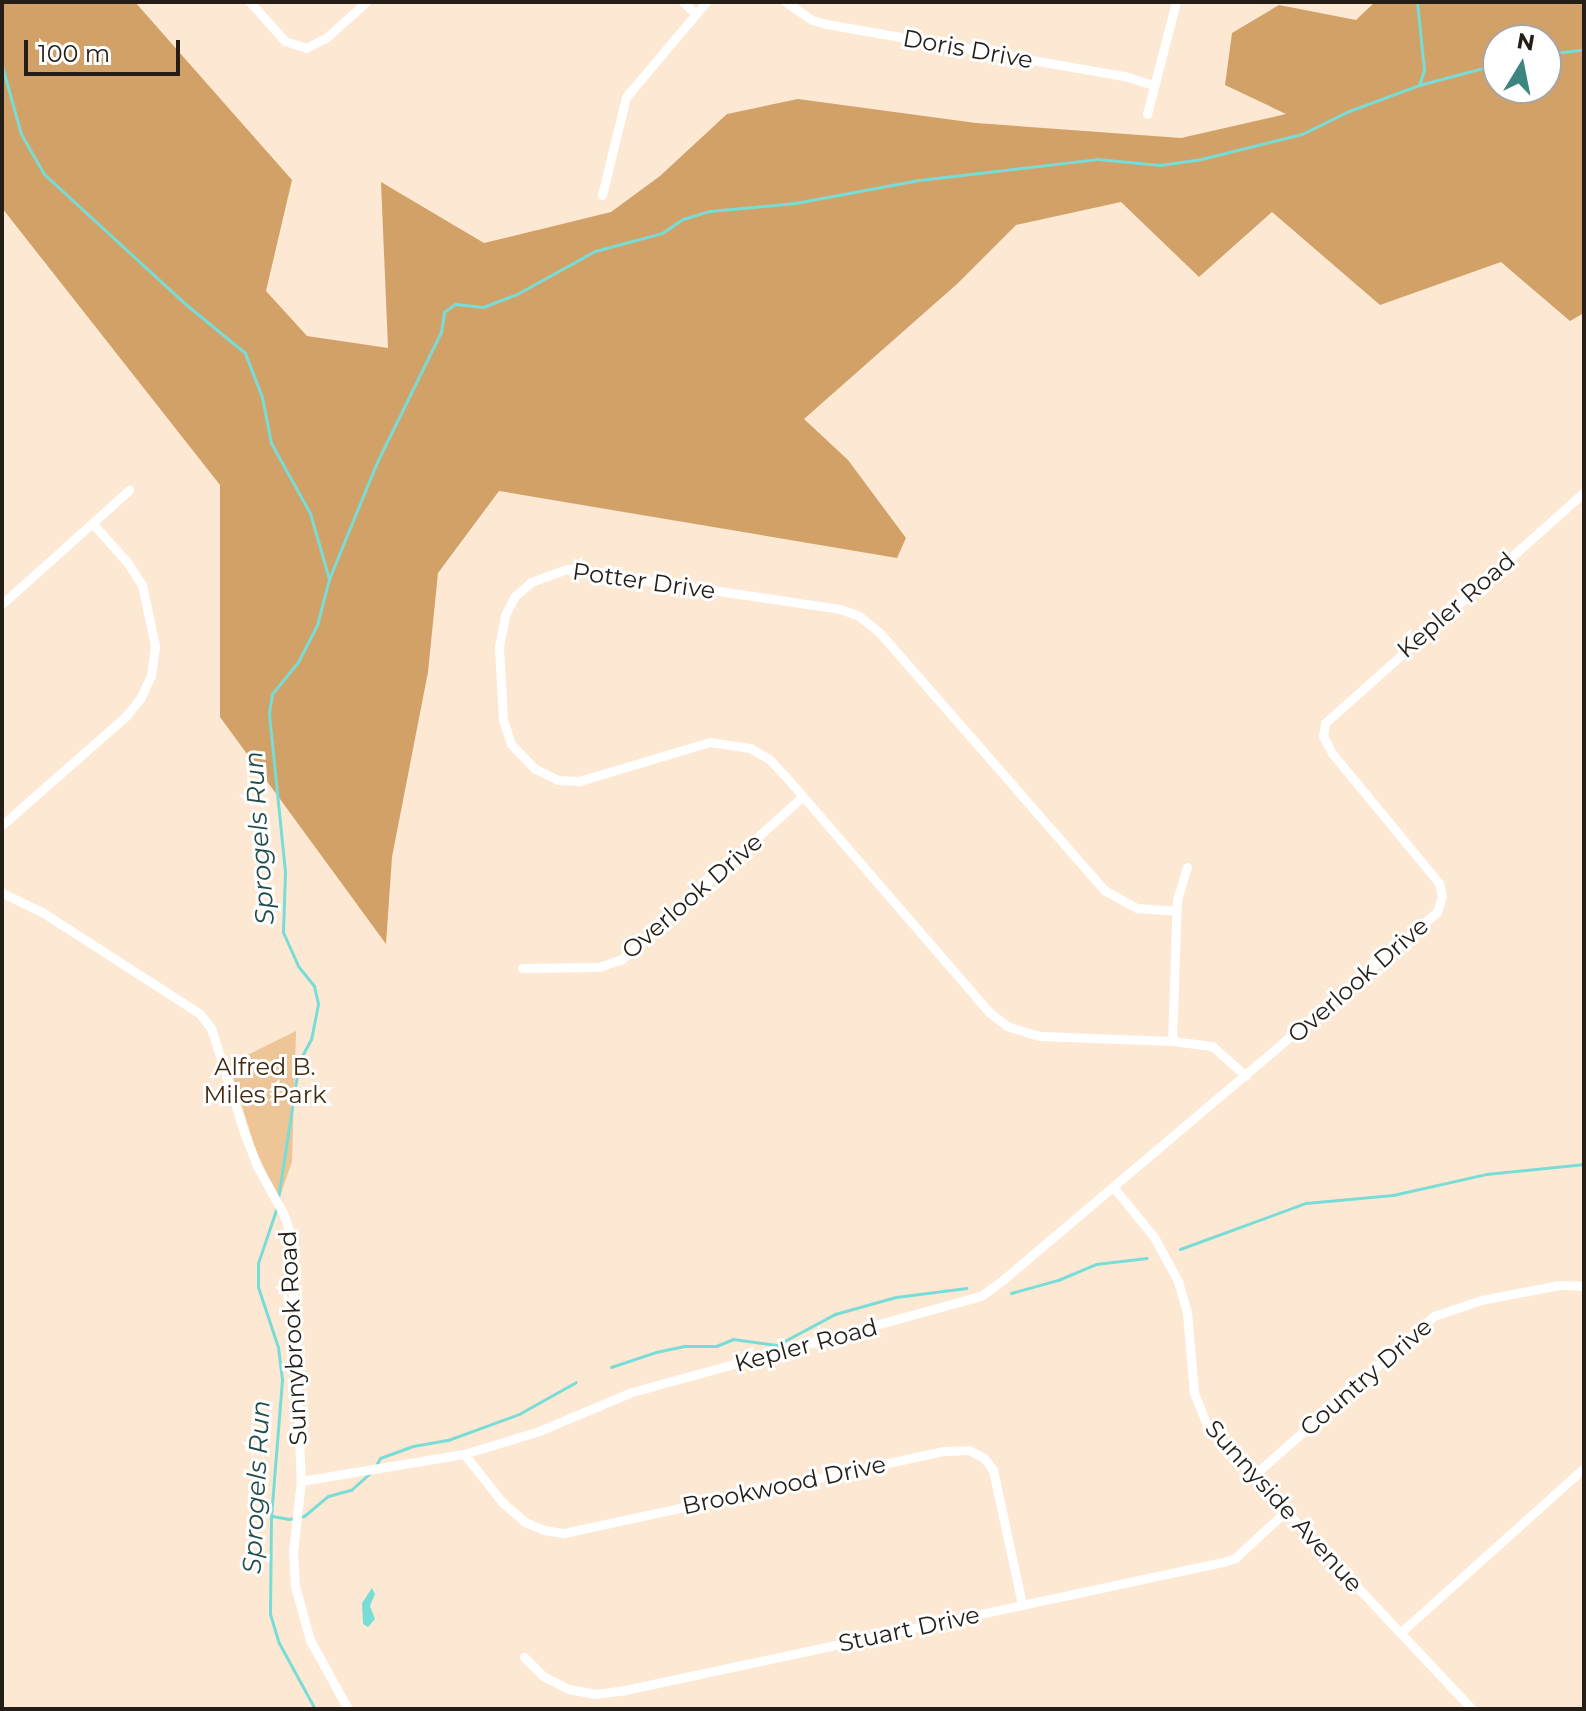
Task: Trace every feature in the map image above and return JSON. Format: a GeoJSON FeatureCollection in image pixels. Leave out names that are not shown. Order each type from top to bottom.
{"type":"FeatureCollection","features":[{"type":"Feature","properties":{"kind":"street"},"geometry":{"type":"LineString","coordinates":[[250,2],[285,41],[306,48],[326,38],[366,2]]}},
{"type":"Feature","properties":{"kind":"street"},"geometry":{"type":"LineString","coordinates":[[683,2],[696,14]]}},
{"type":"Feature","properties":{"kind":"street"},"geometry":{"type":"LineString","coordinates":[[602,195],[626,97],[706,2]]}},
{"type":"Feature","properties":{"kind":"street","name":"Doris Drive"},"geometry":{"type":"LineString","coordinates":[[786,2],[812,20],[826,24],[1124,76],[1154,85]]}},
{"type":"Feature","properties":{"kind":"street"},"geometry":{"type":"LineString","coordinates":[[1147,114],[1176,2]]}},
{"type":"Feature","properties":{"kind":"street"},"geometry":{"type":"LineString","coordinates":[[2,604],[129,490]]}},
{"type":"Feature","properties":{"kind":"street","name":"Kepler Road"},"geometry":{"type":"LineString","coordinates":[[1328,719],[1584,492]]}},
{"type":"Feature","properties":{"kind":"street"},"geometry":{"type":"LineString","coordinates":[[2,825],[126,716],[140,699],[151,675],[155,646],[142,585],[127,562],[93,524]]}},
{"type":"Feature","properties":{"kind":"street","name":"Potter Drive"},"geometry":{"type":"LineString","coordinates":[[1176,911],[1130,906],[1104,890],[880,633],[859,616],[840,609],[578,570],[550,572],[531,582],[514,597],[505,615],[500,637],[503,719],[511,744],[535,769],[558,780],[579,781],[703,744],[733,743],[769,759],[989,1012],[1007,1026],[1039,1036],[1172,1041],[1212,1046],[1246,1076]]}},
{"type":"Feature","properties":{"kind":"street","name":"Overlook Drive"},"geometry":{"type":"LineString","coordinates":[[1246,1076],[1398,947],[1437,912],[1441,903],[1442,891],[1431,870],[1332,753],[1323,736],[1328,719]]}},
{"type":"Feature","properties":{"kind":"street","name":"Overlook Drive"},"geometry":{"type":"LineString","coordinates":[[522,968],[599,967],[622,959],[802,797]]}},
{"type":"Feature","properties":{"kind":"street"},"geometry":{"type":"LineString","coordinates":[[1172,1041],[1176,911],[1187,867]]}},
{"type":"Feature","properties":{"kind":"street","name":"Sunnybrook Road"},"geometry":{"type":"LineString","coordinates":[[2,893],[42,912],[204,1018],[244,1132],[269,1190],[284,1215],[292,1250],[301,1481],[293,1570],[300,1611],[320,1661],[348,1709]]}},
{"type":"Feature","properties":{"kind":"street","name":"Kepler Road"},"geometry":{"type":"LineString","coordinates":[[301,1481],[464,1454],[539,1431],[632,1392],[981,1296],[1246,1076]]}},
{"type":"Feature","properties":{"kind":"street","name":"Sunnyside Avenue"},"geometry":{"type":"LineString","coordinates":[[1114,1188],[1159,1245],[1178,1281],[1187,1313],[1191,1376],[1202,1417],[1219,1441],[1472,1709]]}},
{"type":"Feature","properties":{"kind":"street","name":"Country Drive"},"geometry":{"type":"LineString","coordinates":[[1253,1476],[1434,1316],[1459,1305],[1493,1298],[1560,1285],[1584,1286]]}},
{"type":"Feature","properties":{"kind":"street","name":"Brookwood Drive"},"geometry":{"type":"LineString","coordinates":[[464,1454],[502,1502],[525,1522],[544,1530],[564,1533],[944,1451],[969,1450],[984,1458],[993,1470],[1022,1604]]}},
{"type":"Feature","properties":{"kind":"street"},"geometry":{"type":"LineString","coordinates":[[1400,1633],[1584,1468]]}},
{"type":"Feature","properties":{"kind":"street","name":"Stuart Drive"},"geometry":{"type":"LineString","coordinates":[[524,1657],[533,1668],[557,1685],[582,1693],[603,1694],[1223,1562],[1235,1558],[1286,1511]]}},
{"type":"Feature","properties":{"kind":"green space","name":"Alfred B. Miles Park"},"geometry":{"type":"Polygon","coordinates":[[[296,1031],[292,1162],[279,1199],[256,1151],[229,1064],[296,1031]]]}},
{"type":"Feature","properties":{"kind":"shaded area"},"geometry":{"type":"Polygon","coordinates":[[[2,2],[135,2],[292,180],[266,291],[307,336],[388,348],[381,182],[484,243],[611,212],[660,176],[727,114],[798,99],[976,123],[1181,138],[1286,114],[1225,85],[1232,33],[1279,5],[1356,20],[1375,2],[1584,2],[1584,313],[1570,321],[1501,262],[1380,305],[1272,212],[1199,277],[1121,202],[1016,225],[957,284],[804,419],[848,460],[906,538],[897,558],[499,491],[438,573],[428,672],[392,857],[386,944],[220,717],[220,485],[2,208],[2,2]]]}},
{"type":"Feature","properties":{"kind":"water"},"geometry":{"type":"Polygon","coordinates":[[[372,1588],[375,1594],[370,1606],[375,1619],[368,1627],[363,1624],[362,1603],[372,1588]]]}},
{"type":"Feature","properties":{"kind":"waterway"},"geometry":{"type":"LineString","coordinates":[[1417,2],[1424,70],[1419,85]]}},
{"type":"Feature","properties":{"kind":"waterway"},"geometry":{"type":"LineString","coordinates":[[1562,52],[1584,49]]}},
{"type":"Feature","properties":{"kind":"waterway","name":"Sprogels Run"},"geometry":{"type":"LineString","coordinates":[[2,66],[21,134],[44,174],[183,302],[245,353],[262,397],[271,443],[310,513],[329,579],[317,625],[298,662],[272,694],[269,714],[285,872],[283,932],[298,966],[314,986],[318,1004],[311,1039],[299,1062],[278,1200]]}},
{"type":"Feature","properties":{"kind":"waterway"},"geometry":{"type":"LineString","coordinates":[[329,579],[377,462],[441,332],[444,312],[455,304],[483,307],[517,294],[595,251],[662,233],[683,219],[710,211],[795,203],[919,180],[1097,159],[1160,165],[1197,160],[1302,134],[1349,111],[1419,85],[1482,68]]}},
{"type":"Feature","properties":{"kind":"waterway"},"geometry":{"type":"LineString","coordinates":[[1180,1249],[1306,1203],[1393,1195],[1486,1174],[1584,1164]]}},
{"type":"Feature","properties":{"kind":"waterway","name":"Sprogels Run"},"geometry":{"type":"LineString","coordinates":[[277,1207],[258,1263],[258,1287],[278,1347],[282,1380],[271,1516],[270,1614],[279,1643],[315,1709]]}},
{"type":"Feature","properties":{"kind":"waterway"},"geometry":{"type":"LineString","coordinates":[[1011,1293],[1058,1280],[1096,1264],[1147,1258]]}},
{"type":"Feature","properties":{"kind":"waterway"},"geometry":{"type":"LineString","coordinates":[[611,1367],[656,1352],[685,1346],[716,1346],[733,1339],[777,1345],[835,1314],[896,1297],[966,1288]]}},
{"type":"Feature","properties":{"kind":"waterway"},"geometry":{"type":"LineString","coordinates":[[376,1465],[380,1458],[413,1446],[448,1440],[519,1414],[576,1382]]}},
{"type":"Feature","properties":{"kind":"waterway"},"geometry":{"type":"LineString","coordinates":[[272,1516],[289,1519],[304,1516],[328,1496],[351,1490],[372,1471]]}}]}
